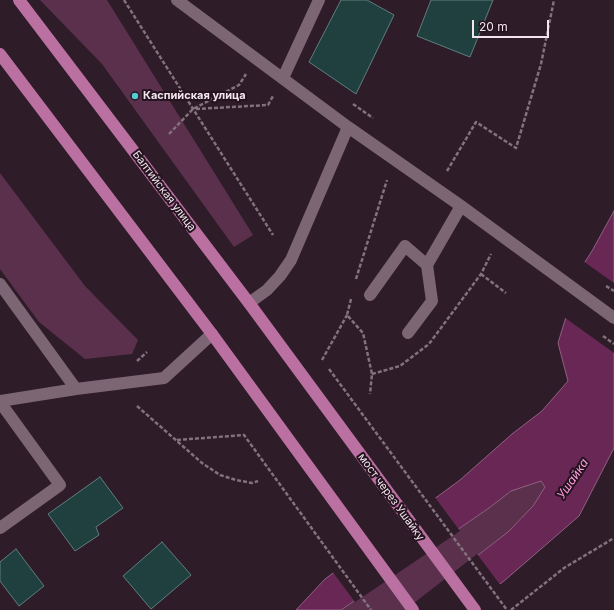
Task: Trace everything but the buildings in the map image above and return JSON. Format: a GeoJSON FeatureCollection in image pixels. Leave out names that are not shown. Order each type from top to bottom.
{"type":"FeatureCollection","features":[{"type":"Feature","properties":{"kind":"main road","name":"Балтийская улица"},"geometry":{"type":"LineString","coordinates":[[19,0],[307,384]]}},
{"type":"Feature","properties":{"kind":"main road"},"geometry":{"type":"LineString","coordinates":[[0,54],[212,334],[413,610]]}},
{"type":"Feature","properties":{"kind":"main road","name":"мост через Ушайку"},"geometry":{"type":"LineString","coordinates":[[307,384],[474,610]]}},
{"type":"Feature","properties":{"kind":"street"},"geometry":{"type":"LineString","coordinates":[[177,0],[348,127],[462,206],[614,318]]}},
{"type":"Feature","properties":{"kind":"street"},"geometry":{"type":"LineString","coordinates":[[283,78],[319,0]]}},
{"type":"Feature","properties":{"kind":"street"},"geometry":{"type":"LineString","coordinates":[[248,304],[267,290],[280,276],[291,260],[348,127]]}},
{"type":"Feature","properties":{"kind":"street"},"geometry":{"type":"LineString","coordinates":[[408,333],[432,301],[427,265],[462,206]]}},
{"type":"Feature","properties":{"kind":"street"},"geometry":{"type":"LineString","coordinates":[[370,295],[405,246],[427,265]]}},
{"type":"Feature","properties":{"kind":"street"},"geometry":{"type":"LineString","coordinates":[[0,284],[76,388]]}},
{"type":"Feature","properties":{"kind":"street"},"geometry":{"type":"LineString","coordinates":[[0,528],[60,484],[0,401],[76,388],[164,378],[212,334]]}},
{"type":"Feature","properties":{"kind":"path"},"geometry":{"type":"LineString","coordinates":[[124,0],[273,235]]}},
{"type":"Feature","properties":{"kind":"path"},"geometry":{"type":"LineString","coordinates":[[441,167],[447,171],[476,122],[516,148],[541,64],[554,0]]}},
{"type":"Feature","properties":{"kind":"path"},"geometry":{"type":"LineString","coordinates":[[169,134],[193,109],[239,85],[256,58]]}},
{"type":"Feature","properties":{"kind":"path"},"geometry":{"type":"LineString","coordinates":[[193,109],[268,105],[283,78]]}},
{"type":"Feature","properties":{"kind":"path"},"geometry":{"type":"LineString","coordinates":[[350,102],[376,120]]}},
{"type":"Feature","properties":{"kind":"path"},"geometry":{"type":"LineString","coordinates":[[481,274],[506,293]]}},
{"type":"Feature","properties":{"kind":"path"},"geometry":{"type":"LineString","coordinates":[[322,360],[347,315]]}},
{"type":"Feature","properties":{"kind":"path"},"geometry":{"type":"LineString","coordinates":[[132,365],[148,352]]}},
{"type":"Feature","properties":{"kind":"path"},"geometry":{"type":"LineString","coordinates":[[329,369],[507,610]]}},
{"type":"Feature","properties":{"kind":"path"},"geometry":{"type":"LineString","coordinates":[[138,406],[202,463],[220,475],[252,483],[258,481]]}},
{"type":"Feature","properties":{"kind":"path"},"geometry":{"type":"LineString","coordinates":[[177,440],[244,435],[371,610]]}},
{"type":"Feature","properties":{"kind":"path"},"geometry":{"type":"LineString","coordinates":[[512,610],[564,568],[614,538]]}},
{"type":"Feature","properties":{"kind":"shaded area"},"geometry":{"type":"Polygon","coordinates":[[[40,0],[107,0],[253,235],[234,247],[102,64],[40,0]]]}},
{"type":"Feature","properties":{"kind":"shaded area"},"geometry":{"type":"Polygon","coordinates":[[[0,173],[85,286],[138,340],[132,354],[85,359],[39,322],[0,269],[0,173]]]}},
{"type":"Feature","properties":{"kind":"shaded area"},"geometry":{"type":"Polygon","coordinates":[[[541,481],[545,487],[533,506],[508,532],[407,610],[341,610],[489,508],[511,491],[541,481]]]}},
{"type":"Feature","properties":{"kind":"water","name":"Ушайка"},"geometry":{"type":"Polygon","coordinates":[[[614,211],[614,448],[579,516],[504,581],[464,610],[407,610],[508,532],[533,506],[545,487],[541,481],[511,491],[489,508],[341,610],[296,610],[325,579],[460,480],[512,434],[542,411],[568,381],[558,343],[581,268],[614,211]]]}},
{"type":"Feature","properties":{"kind":"pier"},"geometry":{"type":"Polygon","coordinates":[[[583,261],[614,283],[614,353],[564,317],[579,267],[583,261]]]}},
{"type":"Feature","properties":{"kind":"pier"},"geometry":{"type":"Polygon","coordinates":[[[434,496],[460,531],[355,602],[332,571],[434,496]]]}},
{"type":"Feature","properties":{"kind":"pier"},"geometry":{"type":"Polygon","coordinates":[[[477,554],[501,586],[467,610],[405,610],[477,554]]]}},
{"type":"Feature","properties":{"kind":"place","name":"Каспийская улица"},"geometry":{"type":"Point","coordinates":[135,96]}}]}
